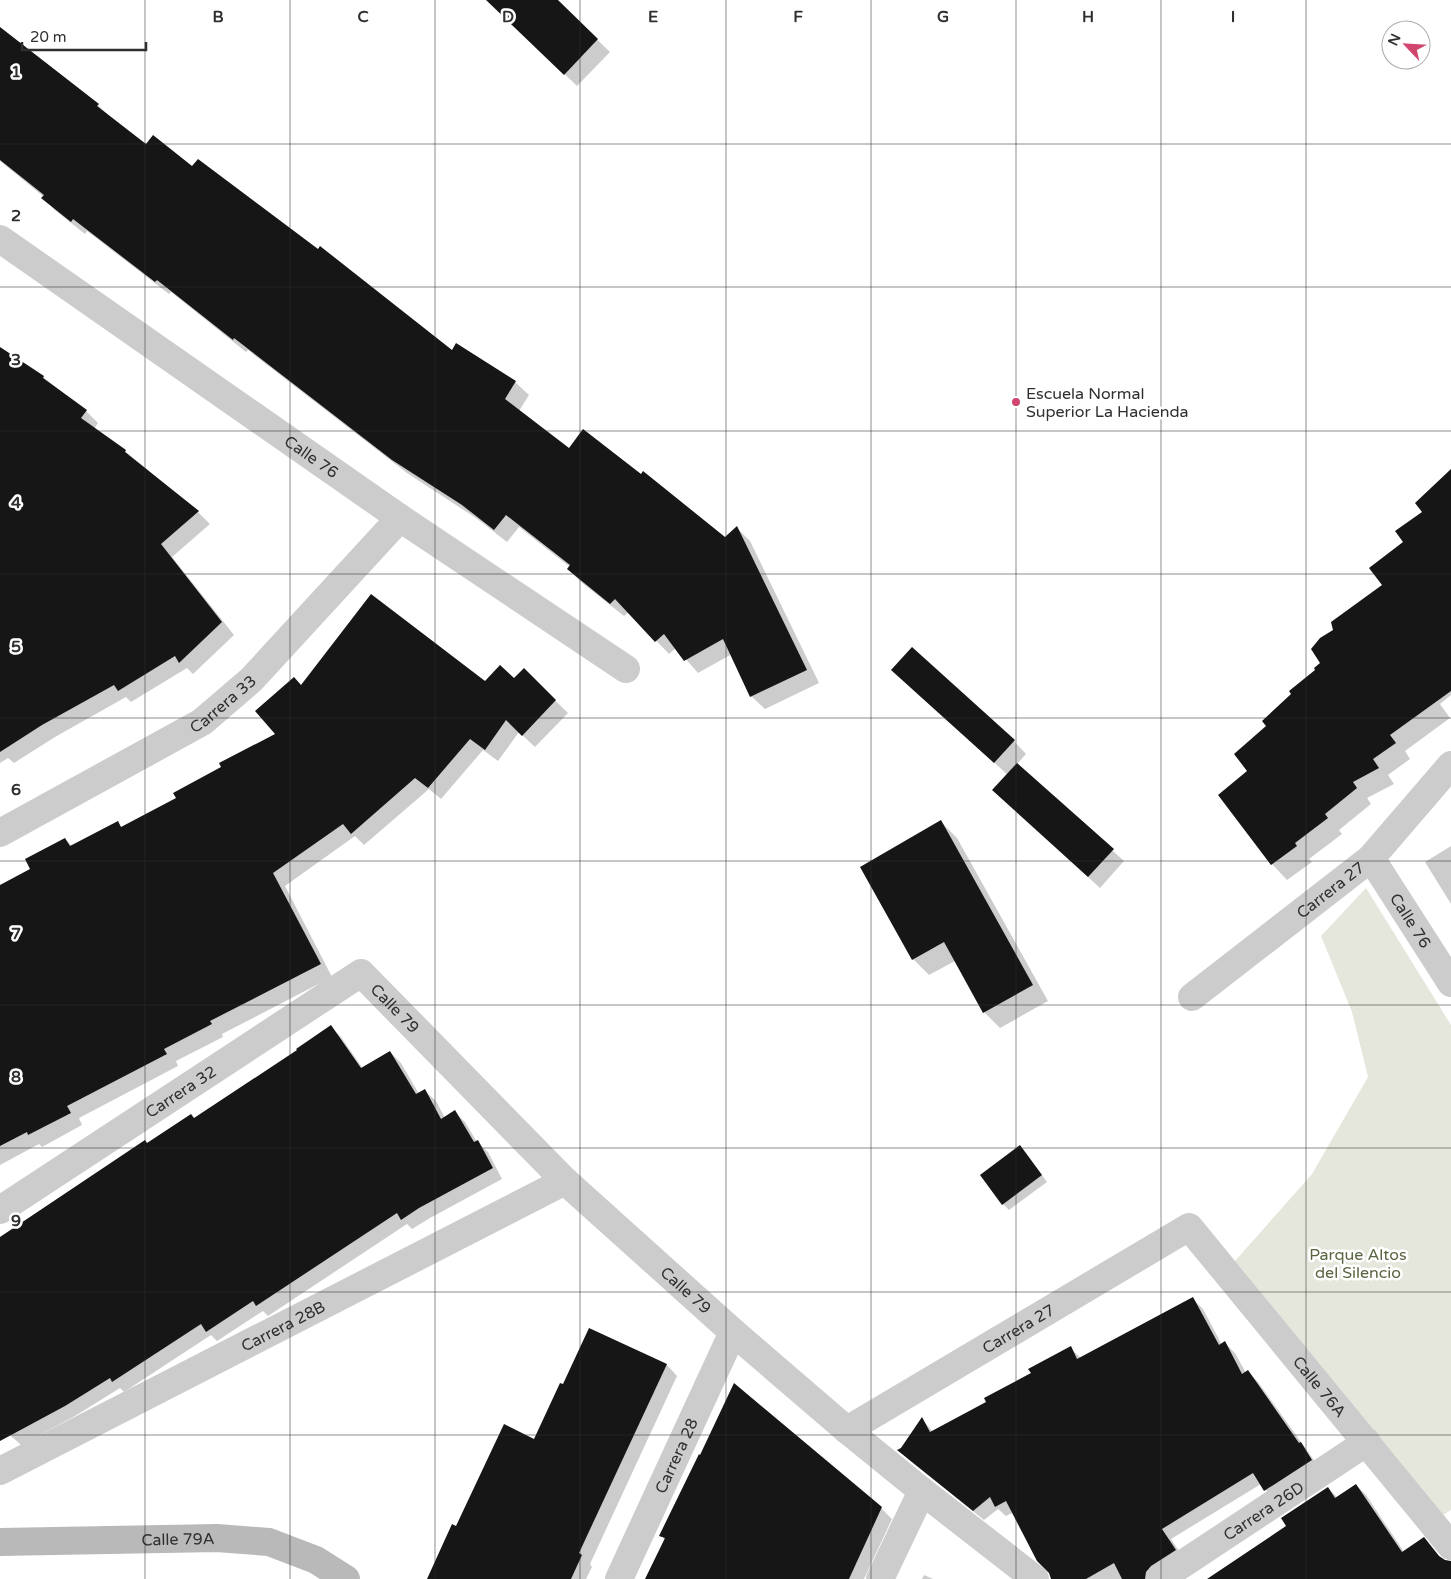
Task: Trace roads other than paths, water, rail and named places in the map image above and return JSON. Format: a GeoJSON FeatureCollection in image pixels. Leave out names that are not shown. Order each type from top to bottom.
{"type":"FeatureCollection","features":[{"type":"Feature","properties":{"kind":"street","name":"Calle 76"},"geometry":{"type":"LineString","coordinates":[[0,239],[400,518],[626,669]]}},
{"type":"Feature","properties":{"kind":"street","name":"Carrera 33"},"geometry":{"type":"LineString","coordinates":[[0,833],[202,722],[252,680],[400,518]]}},
{"type":"Feature","properties":{"kind":"street","name":"Carrera 27"},"geometry":{"type":"LineString","coordinates":[[1192,997],[1371,858],[1451,764]]}},
{"type":"Feature","properties":{"kind":"street","name":"Calle 76"},"geometry":{"type":"LineString","coordinates":[[1371,858],[1451,983]]}},
{"type":"Feature","properties":{"kind":"street","name":"Calle 79"},"geometry":{"type":"LineString","coordinates":[[361,973],[566,1181],[732,1332],[847,1430],[1035,1579]]}},
{"type":"Feature","properties":{"kind":"street","name":"Carrera 32"},"geometry":{"type":"LineString","coordinates":[[0,1210],[361,973]]}},
{"type":"Feature","properties":{"kind":"street","name":"Carrera 28B"},"geometry":{"type":"LineString","coordinates":[[0,1471],[566,1181]]}},
{"type":"Feature","properties":{"kind":"street","name":"Carrera 27"},"geometry":{"type":"LineString","coordinates":[[847,1430],[1189,1227]]}},
{"type":"Feature","properties":{"kind":"street","name":"Calle 76A"},"geometry":{"type":"LineString","coordinates":[[1189,1227],[1451,1546]]}},
{"type":"Feature","properties":{"kind":"street","name":"Carrera 28"},"geometry":{"type":"LineString","coordinates":[[619,1579],[732,1332]]}},
{"type":"Feature","properties":{"kind":"street","name":"Carrera 26D"},"geometry":{"type":"LineString","coordinates":[[1160,1579],[1367,1442]]}},
{"type":"Feature","properties":{"kind":"street"},"geometry":{"type":"LineString","coordinates":[[880,1579],[922,1491]]}},
{"type":"Feature","properties":{"kind":"street","name":"Calle 79A"},"geometry":{"type":"LineString","coordinates":[[0,1542],[217,1538],[269,1542],[316,1560],[346,1579]]}},
{"type":"Feature","properties":{"kind":"place","name":"Escuela Normal Superior La Hacienda"},"geometry":{"type":"Point","coordinates":[1016,402]}},
{"type":"Feature","properties":{"kind":"park label","name":"Parque Altos del Silencio"},"geometry":{"type":"Point","coordinates":[1358,1263]}}]}
